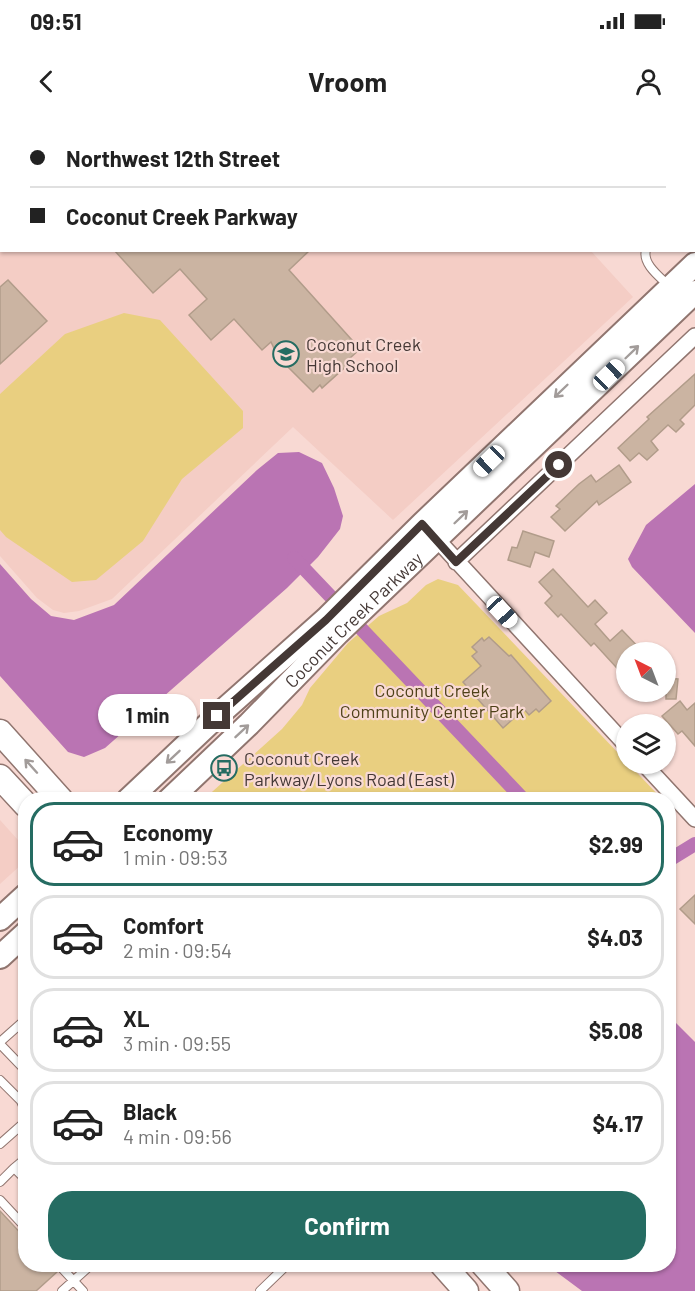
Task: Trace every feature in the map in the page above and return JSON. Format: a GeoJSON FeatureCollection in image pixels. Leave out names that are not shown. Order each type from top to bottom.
{"type":"FeatureCollection","features":[{"type":"Feature","properties":{"kind":"main road","name":"Coconut Creek Parkway"},"geometry":{"type":"LineString","coordinates":[[136,792],[217,716],[332,626],[366,594],[695,264]]}},
{"type":"Feature","properties":{"kind":"main road","name":"Coconut Creek Parkway"},"geometry":{"type":"LineString","coordinates":[[430,532],[695,292]]}},
{"type":"Feature","properties":{"kind":"main road","name":"Coconut Creek Parkway"},"geometry":{"type":"LineString","coordinates":[[177,792],[249,724],[332,626]]}},
{"type":"Feature","properties":{"kind":"main road"},"geometry":{"type":"LineString","coordinates":[[0,732],[54,792]]}},
{"type":"Feature","properties":{"kind":"main road"},"geometry":{"type":"LineString","coordinates":[[0,777],[18,796]]}},
{"type":"Feature","properties":{"kind":"main road"},"geometry":{"type":"LineString","coordinates":[[0,919],[18,902]]}},
{"type":"Feature","properties":{"kind":"main road"},"geometry":{"type":"LineString","coordinates":[[0,957],[18,940]]}},
{"type":"Feature","properties":{"kind":"main road"},"geometry":{"type":"LineString","coordinates":[[449,1272],[466,1291]]}},
{"type":"Feature","properties":{"kind":"main road"},"geometry":{"type":"LineString","coordinates":[[490,1272],[507,1291]]}},
{"type":"Feature","properties":{"kind":"street"},"geometry":{"type":"LineString","coordinates":[[456,562],[695,336]]}},
{"type":"Feature","properties":{"kind":"street"},"geometry":{"type":"LineString","coordinates":[[430,532],[616,734]]}},
{"type":"Feature","properties":{"kind":"street"},"geometry":{"type":"LineString","coordinates":[[653,774],[670,792]]}},
{"type":"Feature","properties":{"kind":"street"},"geometry":{"type":"LineString","coordinates":[[676,799],[695,819]]}},
{"type":"Feature","properties":{"kind":"lane"},"geometry":{"type":"LineString","coordinates":[[646,252],[645,258],[648,264],[670,288]]}},
{"type":"Feature","properties":{"kind":"lane"},"geometry":{"type":"LineString","coordinates":[[18,1026],[0,1043],[18,1062]]}},
{"type":"Feature","properties":{"kind":"lane"},"geometry":{"type":"LineString","coordinates":[[0,1080],[18,1095]]}},
{"type":"Feature","properties":{"kind":"lane"},"geometry":{"type":"LineString","coordinates":[[0,1144],[18,1128]]}},
{"type":"Feature","properties":{"kind":"lane"},"geometry":{"type":"LineString","coordinates":[[0,1182],[18,1165]]}},
{"type":"Feature","properties":{"kind":"lane"},"geometry":{"type":"LineString","coordinates":[[14,1168],[18,1172]]}},
{"type":"Feature","properties":{"kind":"lane"},"geometry":{"type":"LineString","coordinates":[[0,1200],[18,1219]]}},
{"type":"Feature","properties":{"kind":"lane"},"geometry":{"type":"LineString","coordinates":[[65,1272],[83,1291]]}},
{"type":"Feature","properties":{"kind":"lane"},"geometry":{"type":"LineString","coordinates":[[62,1291],[83,1272]]}},
{"type":"Feature","properties":{"kind":"lane"},"geometry":{"type":"LineString","coordinates":[[260,1291],[280,1272]]}},
{"type":"Feature","properties":{"kind":"shaded area","name":"Coconut Creek High School"},"geometry":{"type":"Polygon","coordinates":[[[0,252],[592,252],[633,297],[393,520],[293,427],[112,599],[79,611],[64,613],[53,610],[37,598],[0,556],[0,252]]]}},
{"type":"Feature","properties":{"kind":"shaded area"},"geometry":{"type":"Polygon","coordinates":[[[299,452],[322,463],[334,488],[343,516],[340,529],[318,557],[287,588],[105,748],[84,757],[68,752],[0,676],[0,564],[31,599],[51,616],[74,620],[114,605],[257,470],[278,453],[299,452]]]}},
{"type":"Feature","properties":{"kind":"shaded area"},"geometry":{"type":"Polygon","coordinates":[[[695,484],[695,633],[632,567],[628,559],[646,525],[695,484]]]}},
{"type":"Feature","properties":{"kind":"shaded area"},"geometry":{"type":"Polygon","coordinates":[[[0,820],[18,840],[18,868],[0,884],[0,820]]]}},
{"type":"Feature","properties":{"kind":"shaded area"},"geometry":{"type":"Polygon","coordinates":[[[676,1023],[695,1042],[695,1291],[582,1291],[556,1272],[676,1272],[676,1023]]]}},
{"type":"Feature","properties":{"kind":"green space"},"geometry":{"type":"Polygon","coordinates":[[[124,313],[160,320],[243,411],[243,428],[182,479],[143,541],[96,580],[72,582],[6,537],[0,530],[0,394],[65,334],[124,313]]]}},
{"type":"Feature","properties":{"kind":"green space","name":"Coconut Creek Community Center Park"},"geometry":{"type":"Polygon","coordinates":[[[438,579],[458,585],[616,751],[616,774],[638,774],[655,792],[212,792],[282,729],[302,705],[310,688],[348,643],[379,616],[407,603],[426,585],[438,579]]]}},
{"type":"Feature","properties":{"kind":"building"},"geometry":{"type":"Polygon","coordinates":[[[116,252],[308,252],[289,270],[360,349],[349,359],[352,361],[322,388],[320,385],[313,392],[278,357],[271,342],[262,350],[234,319],[211,340],[189,315],[207,299],[180,269],[153,293],[116,252]]]}},
{"type":"Feature","properties":{"kind":"building"},"geometry":{"type":"Polygon","coordinates":[[[8,280],[47,321],[0,364],[0,287],[8,280]]]}},
{"type":"Feature","properties":{"kind":"building"},"geometry":{"type":"Polygon","coordinates":[[[695,374],[695,405],[680,420],[684,424],[676,432],[668,425],[651,441],[658,450],[647,460],[639,453],[630,461],[618,448],[649,419],[647,417],[695,374]]]}},
{"type":"Feature","properties":{"kind":"building"},"geometry":{"type":"Polygon","coordinates":[[[619,465],[631,482],[599,505],[597,501],[565,531],[551,517],[560,509],[556,506],[579,484],[591,475],[596,482],[619,465]]]}},
{"type":"Feature","properties":{"kind":"building"},"geometry":{"type":"Polygon","coordinates":[[[523,531],[554,541],[549,557],[535,552],[530,567],[508,560],[512,547],[517,548],[523,531]]]}},
{"type":"Feature","properties":{"kind":"building"},"geometry":{"type":"Polygon","coordinates":[[[553,569],[588,607],[595,600],[607,613],[595,624],[610,641],[622,630],[633,642],[616,642],[616,667],[594,643],[591,646],[561,614],[558,617],[545,603],[552,596],[539,582],[553,569]]]}},
{"type":"Feature","properties":{"kind":"building"},"geometry":{"type":"Polygon","coordinates":[[[489,637],[509,656],[511,655],[551,701],[539,712],[536,709],[529,715],[524,709],[503,728],[463,682],[481,666],[472,656],[477,652],[472,647],[482,638],[484,641],[489,637]]]}},
{"type":"Feature","properties":{"kind":"building"},"geometry":{"type":"Polygon","coordinates":[[[680,701],[687,710],[695,703],[695,746],[682,731],[678,734],[676,732],[676,714],[664,714],[680,701]]]}},
{"type":"Feature","properties":{"kind":"building"},"geometry":{"type":"Polygon","coordinates":[[[695,895],[695,924],[680,909],[695,895]]]}},
{"type":"Feature","properties":{"kind":"building"},"geometry":{"type":"Polygon","coordinates":[[[0,1211],[18,1230],[18,1272],[57,1272],[36,1291],[0,1291],[0,1211]]]}},
{"type":"Feature","properties":{"kind":"waterway"},"geometry":{"type":"LineString","coordinates":[[294,558],[516,792]]}},
{"type":"Feature","properties":{"kind":"waterway"},"geometry":{"type":"LineString","coordinates":[[676,856],[695,844]]}},
{"type":"Feature","properties":{"kind":"place","name":"Coconut Creek High School"},"geometry":{"type":"Point","coordinates":[286,354]}},
{"type":"Feature","properties":{"kind":"place","name":"Coconut Creek Parkway/Lyons Road (East)"},"geometry":{"type":"Point","coordinates":[224,768]}},
{"type":"Feature","properties":{"kind":"route"},"geometry":{"type":"LineString","coordinates":[[217,716],[326,620],[422,524],[456,562],[559,465]]}}]}
